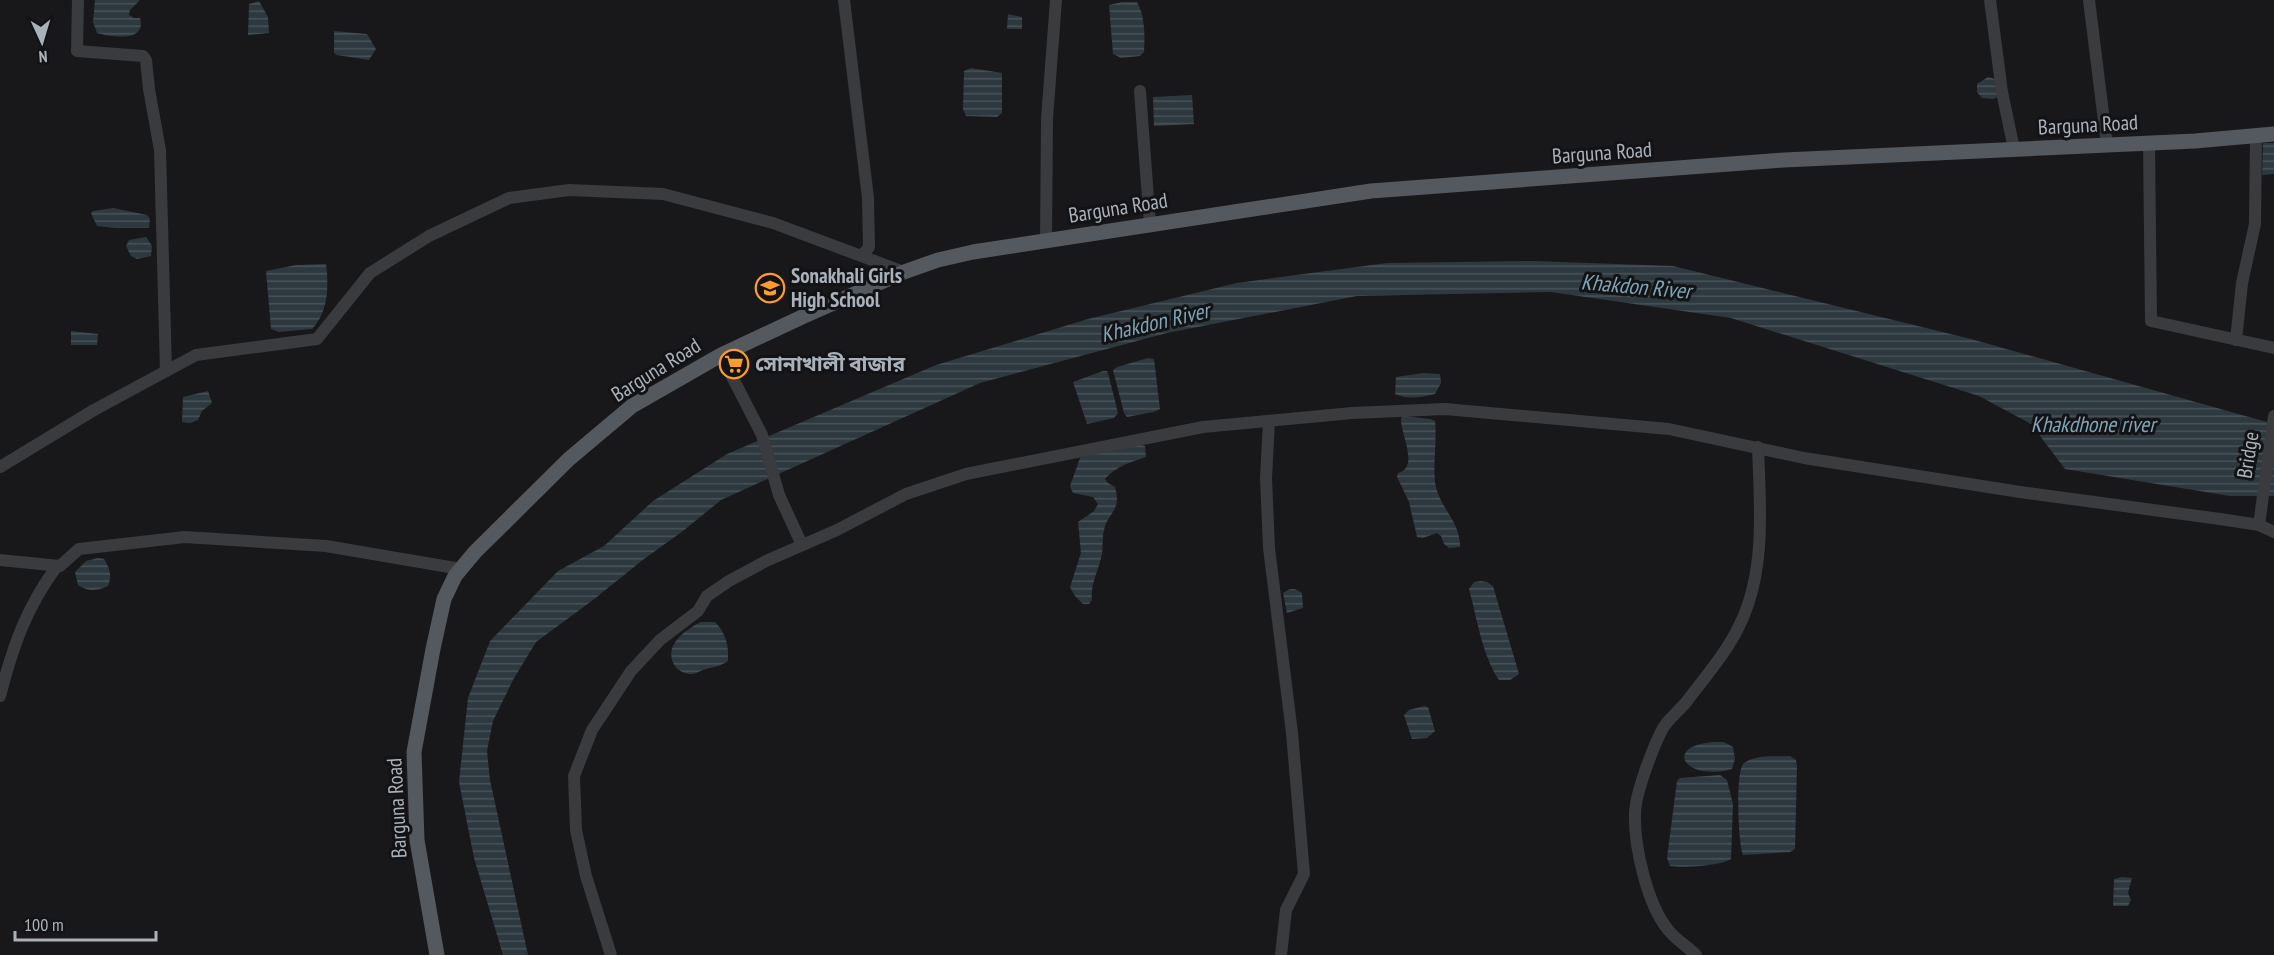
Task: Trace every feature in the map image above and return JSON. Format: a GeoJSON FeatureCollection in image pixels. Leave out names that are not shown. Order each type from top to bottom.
{"type":"FeatureCollection","features":[{"type":"Feature","properties":{"kind":"main road","name":"Barguna Road"},"geometry":{"type":"LineString","coordinates":[[437,955],[417,840],[414,752],[444,599],[455,576],[475,552],[569,459],[632,406],[721,354],[904,272],[938,260],[973,252],[1371,191],[1784,160],[2149,143],[2274,134]]}},
{"type":"Feature","properties":{"kind":"street"},"geometry":{"type":"LineString","coordinates":[[78,0],[77,51],[143,56],[146,60],[160,150],[166,371]]}},
{"type":"Feature","properties":{"kind":"street"},"geometry":{"type":"LineString","coordinates":[[844,0],[868,198],[869,248],[862,256]]}},
{"type":"Feature","properties":{"kind":"street"},"geometry":{"type":"LineString","coordinates":[[1046,240],[1047,119],[1056,0]]}},
{"type":"Feature","properties":{"kind":"street"},"geometry":{"type":"LineString","coordinates":[[1990,0],[2001,92],[2014,149]]}},
{"type":"Feature","properties":{"kind":"street"},"geometry":{"type":"LineString","coordinates":[[2089,0],[2107,145]]}},
{"type":"Feature","properties":{"kind":"street"},"geometry":{"type":"LineString","coordinates":[[1140,92],[1150,225]]}},
{"type":"Feature","properties":{"kind":"street"},"geometry":{"type":"LineString","coordinates":[[2236,340],[2241,290],[2255,224],[2256,136]]}},
{"type":"Feature","properties":{"kind":"street"},"geometry":{"type":"LineString","coordinates":[[2149,143],[2151,321],[2274,348]]}},
{"type":"Feature","properties":{"kind":"street"},"geometry":{"type":"LineString","coordinates":[[0,467],[94,410],[196,355],[317,339],[370,273],[429,236],[509,198],[569,190],[663,194],[773,223],[904,272]]}},
{"type":"Feature","properties":{"kind":"street"},"geometry":{"type":"LineString","coordinates":[[721,354],[762,435],[778,495],[802,545]]}},
{"type":"Feature","properties":{"kind":"street"},"geometry":{"type":"LineString","coordinates":[[611,955],[586,876],[576,830],[574,776],[592,730],[631,671],[660,640],[698,610],[707,596],[757,566],[837,530],[906,494],[966,474],[1203,427],[1352,413],[1445,409],[1669,429],[1804,458],[2020,492],[2259,525],[2274,532]]}},
{"type":"Feature","properties":{"kind":"street","name":"Bridge"},"geometry":{"type":"LineString","coordinates":[[2259,525],[2274,416]]}},
{"type":"Feature","properties":{"kind":"street"},"geometry":{"type":"LineString","coordinates":[[1269,421],[1266,478],[1269,548],[1292,733],[1304,874],[1286,910],[1281,955]]}},
{"type":"Feature","properties":{"kind":"street"},"geometry":{"type":"LineString","coordinates":[[1696,955],[1666,927],[1650,894],[1641,867],[1635,813],[1643,778],[1664,727],[1724,652],[1742,621],[1756,575],[1761,513],[1758,447]]}},
{"type":"Feature","properties":{"kind":"street"},"geometry":{"type":"LineString","coordinates":[[0,560],[60,566],[79,549],[184,537],[326,546],[461,568]]}},
{"type":"Feature","properties":{"kind":"street"},"geometry":{"type":"LineString","coordinates":[[0,696],[24,619],[39,590],[57,566]]}},
{"type":"Feature","properties":{"kind":"water"},"geometry":{"type":"Polygon","coordinates":[[[95,0],[140,0],[130,10],[129,15],[140,18],[141,26],[138,31],[133,35],[119,37],[97,33],[93,22],[95,0]]]}},
{"type":"Feature","properties":{"kind":"water"},"geometry":{"type":"Polygon","coordinates":[[[259,1],[268,17],[269,33],[248,35],[249,4],[259,1]]]}},
{"type":"Feature","properties":{"kind":"water"},"geometry":{"type":"Polygon","coordinates":[[[1137,2],[1140,7],[1143,20],[1144,52],[1140,56],[1121,58],[1113,54],[1109,5],[1137,2]]]}},
{"type":"Feature","properties":{"kind":"water"},"geometry":{"type":"Polygon","coordinates":[[[1008,14],[1022,17],[1022,29],[1007,29],[1008,14]]]}},
{"type":"Feature","properties":{"kind":"water"},"geometry":{"type":"Polygon","coordinates":[[[334,31],[367,34],[376,49],[369,60],[337,55],[334,53],[334,31]]]}},
{"type":"Feature","properties":{"kind":"water"},"geometry":{"type":"Polygon","coordinates":[[[971,68],[1002,73],[1002,113],[997,117],[966,116],[963,109],[964,71],[971,68]]]}},
{"type":"Feature","properties":{"kind":"water"},"geometry":{"type":"Polygon","coordinates":[[[1988,77],[1995,79],[1998,97],[1993,99],[1982,98],[1977,92],[1977,84],[1988,77]]]}},
{"type":"Feature","properties":{"kind":"water"},"geometry":{"type":"Polygon","coordinates":[[[1192,95],[1194,124],[1154,126],[1153,97],[1192,95]]]}},
{"type":"Feature","properties":{"kind":"water"},"geometry":{"type":"Polygon","coordinates":[[[2263,143],[2274,143],[2274,174],[2262,175],[2263,143]]]}},
{"type":"Feature","properties":{"kind":"water"},"geometry":{"type":"Polygon","coordinates":[[[113,208],[147,215],[150,219],[149,228],[97,226],[91,213],[113,208]]]}},
{"type":"Feature","properties":{"kind":"water"},"geometry":{"type":"Polygon","coordinates":[[[146,237],[152,246],[151,256],[137,259],[131,256],[126,246],[129,240],[146,237]]]}},
{"type":"Feature","properties":{"kind":"water","name":"Khakdhone river"},"geometry":{"type":"Polygon","coordinates":[[[1532,261],[1673,266],[1971,339],[2274,424],[2274,496],[2230,496],[2065,469],[2031,424],[1979,396],[1731,318],[1551,292],[1357,296],[1167,333],[980,383],[721,500],[536,642],[513,680],[493,721],[487,751],[490,780],[528,955],[503,955],[474,858],[459,782],[468,698],[490,641],[558,571],[604,546],[653,501],[727,454],[936,365],[1088,319],[1237,283],[1387,263],[1532,261]]]}},
{"type":"Feature","properties":{"kind":"water"},"geometry":{"type":"Polygon","coordinates":[[[326,264],[326,299],[321,315],[312,329],[279,332],[271,329],[266,271],[296,265],[326,264]]]}},
{"type":"Feature","properties":{"kind":"water"},"geometry":{"type":"Polygon","coordinates":[[[71,331],[98,334],[97,345],[71,345],[71,331]]]}},
{"type":"Feature","properties":{"kind":"water"},"geometry":{"type":"Polygon","coordinates":[[[1148,358],[1154,359],[1160,409],[1127,417],[1113,370],[1148,358]]]}},
{"type":"Feature","properties":{"kind":"water"},"geometry":{"type":"Polygon","coordinates":[[[1107,371],[1118,413],[1114,418],[1087,424],[1073,382],[1107,371]]]}},
{"type":"Feature","properties":{"kind":"water"},"geometry":{"type":"Polygon","coordinates":[[[1423,373],[1440,374],[1441,383],[1435,394],[1410,397],[1395,394],[1396,377],[1423,373]]]}},
{"type":"Feature","properties":{"kind":"water"},"geometry":{"type":"Polygon","coordinates":[[[208,391],[212,403],[202,411],[198,420],[190,423],[182,422],[183,397],[208,391]]]}},
{"type":"Feature","properties":{"kind":"water"},"geometry":{"type":"Polygon","coordinates":[[[1404,416],[1435,421],[1435,482],[1440,499],[1457,530],[1460,547],[1449,548],[1437,533],[1423,538],[1417,537],[1409,502],[1397,477],[1398,473],[1408,464],[1401,425],[1401,418],[1404,416]]]}},
{"type":"Feature","properties":{"kind":"water"},"geometry":{"type":"Polygon","coordinates":[[[1136,444],[1145,446],[1146,457],[1119,468],[1105,479],[1115,487],[1117,501],[1104,530],[1102,554],[1093,583],[1092,600],[1089,604],[1083,604],[1070,587],[1081,553],[1078,522],[1094,511],[1098,504],[1093,497],[1073,493],[1070,486],[1080,458],[1088,454],[1136,444]]]}},
{"type":"Feature","properties":{"kind":"water"},"geometry":{"type":"Polygon","coordinates":[[[104,559],[109,569],[108,586],[93,590],[85,589],[78,585],[75,572],[86,561],[104,559]]]}},
{"type":"Feature","properties":{"kind":"water"},"geometry":{"type":"Polygon","coordinates":[[[1481,581],[1493,586],[1519,674],[1510,680],[1499,680],[1488,659],[1481,636],[1469,589],[1474,582],[1481,581]]]}},
{"type":"Feature","properties":{"kind":"water"},"geometry":{"type":"Polygon","coordinates":[[[1290,589],[1302,593],[1303,608],[1287,613],[1283,593],[1290,589]]]}},
{"type":"Feature","properties":{"kind":"water"},"geometry":{"type":"Polygon","coordinates":[[[701,622],[715,622],[722,631],[728,650],[728,661],[695,674],[687,674],[675,666],[671,651],[681,635],[701,622]]]}},
{"type":"Feature","properties":{"kind":"water"},"geometry":{"type":"Polygon","coordinates":[[[1428,707],[1435,731],[1427,738],[1412,739],[1404,715],[1409,710],[1428,707]]]}},
{"type":"Feature","properties":{"kind":"water"},"geometry":{"type":"Polygon","coordinates":[[[1724,742],[1733,747],[1735,759],[1732,769],[1714,772],[1700,770],[1690,766],[1685,760],[1685,753],[1691,747],[1704,743],[1724,742]]]}},
{"type":"Feature","properties":{"kind":"water"},"geometry":{"type":"Polygon","coordinates":[[[1790,756],[1796,760],[1797,766],[1795,849],[1790,852],[1743,855],[1738,807],[1741,768],[1744,763],[1755,758],[1790,756]]]}},
{"type":"Feature","properties":{"kind":"water"},"geometry":{"type":"Polygon","coordinates":[[[1720,775],[1727,780],[1733,804],[1731,859],[1701,866],[1670,866],[1667,858],[1677,781],[1680,778],[1720,775]]]}},
{"type":"Feature","properties":{"kind":"water"},"geometry":{"type":"Polygon","coordinates":[[[2132,878],[2128,893],[2131,900],[2128,906],[2113,906],[2114,879],[2132,878]]]}},
{"type":"Feature","properties":{"kind":"place","name":"Sonakhali Girls High School"},"geometry":{"type":"Point","coordinates":[770,288]}},
{"type":"Feature","properties":{"kind":"place","name":"সোনাখালী বাজার"},"geometry":{"type":"Point","coordinates":[734,364]}},
{"type":"Feature","properties":{"kind":"water label","name":"Khakdon River"},"geometry":{"type":"Point","coordinates":[1636,286]}},
{"type":"Feature","properties":{"kind":"water label","name":"Khakdon River"},"geometry":{"type":"Point","coordinates":[1155,322]}}]}
